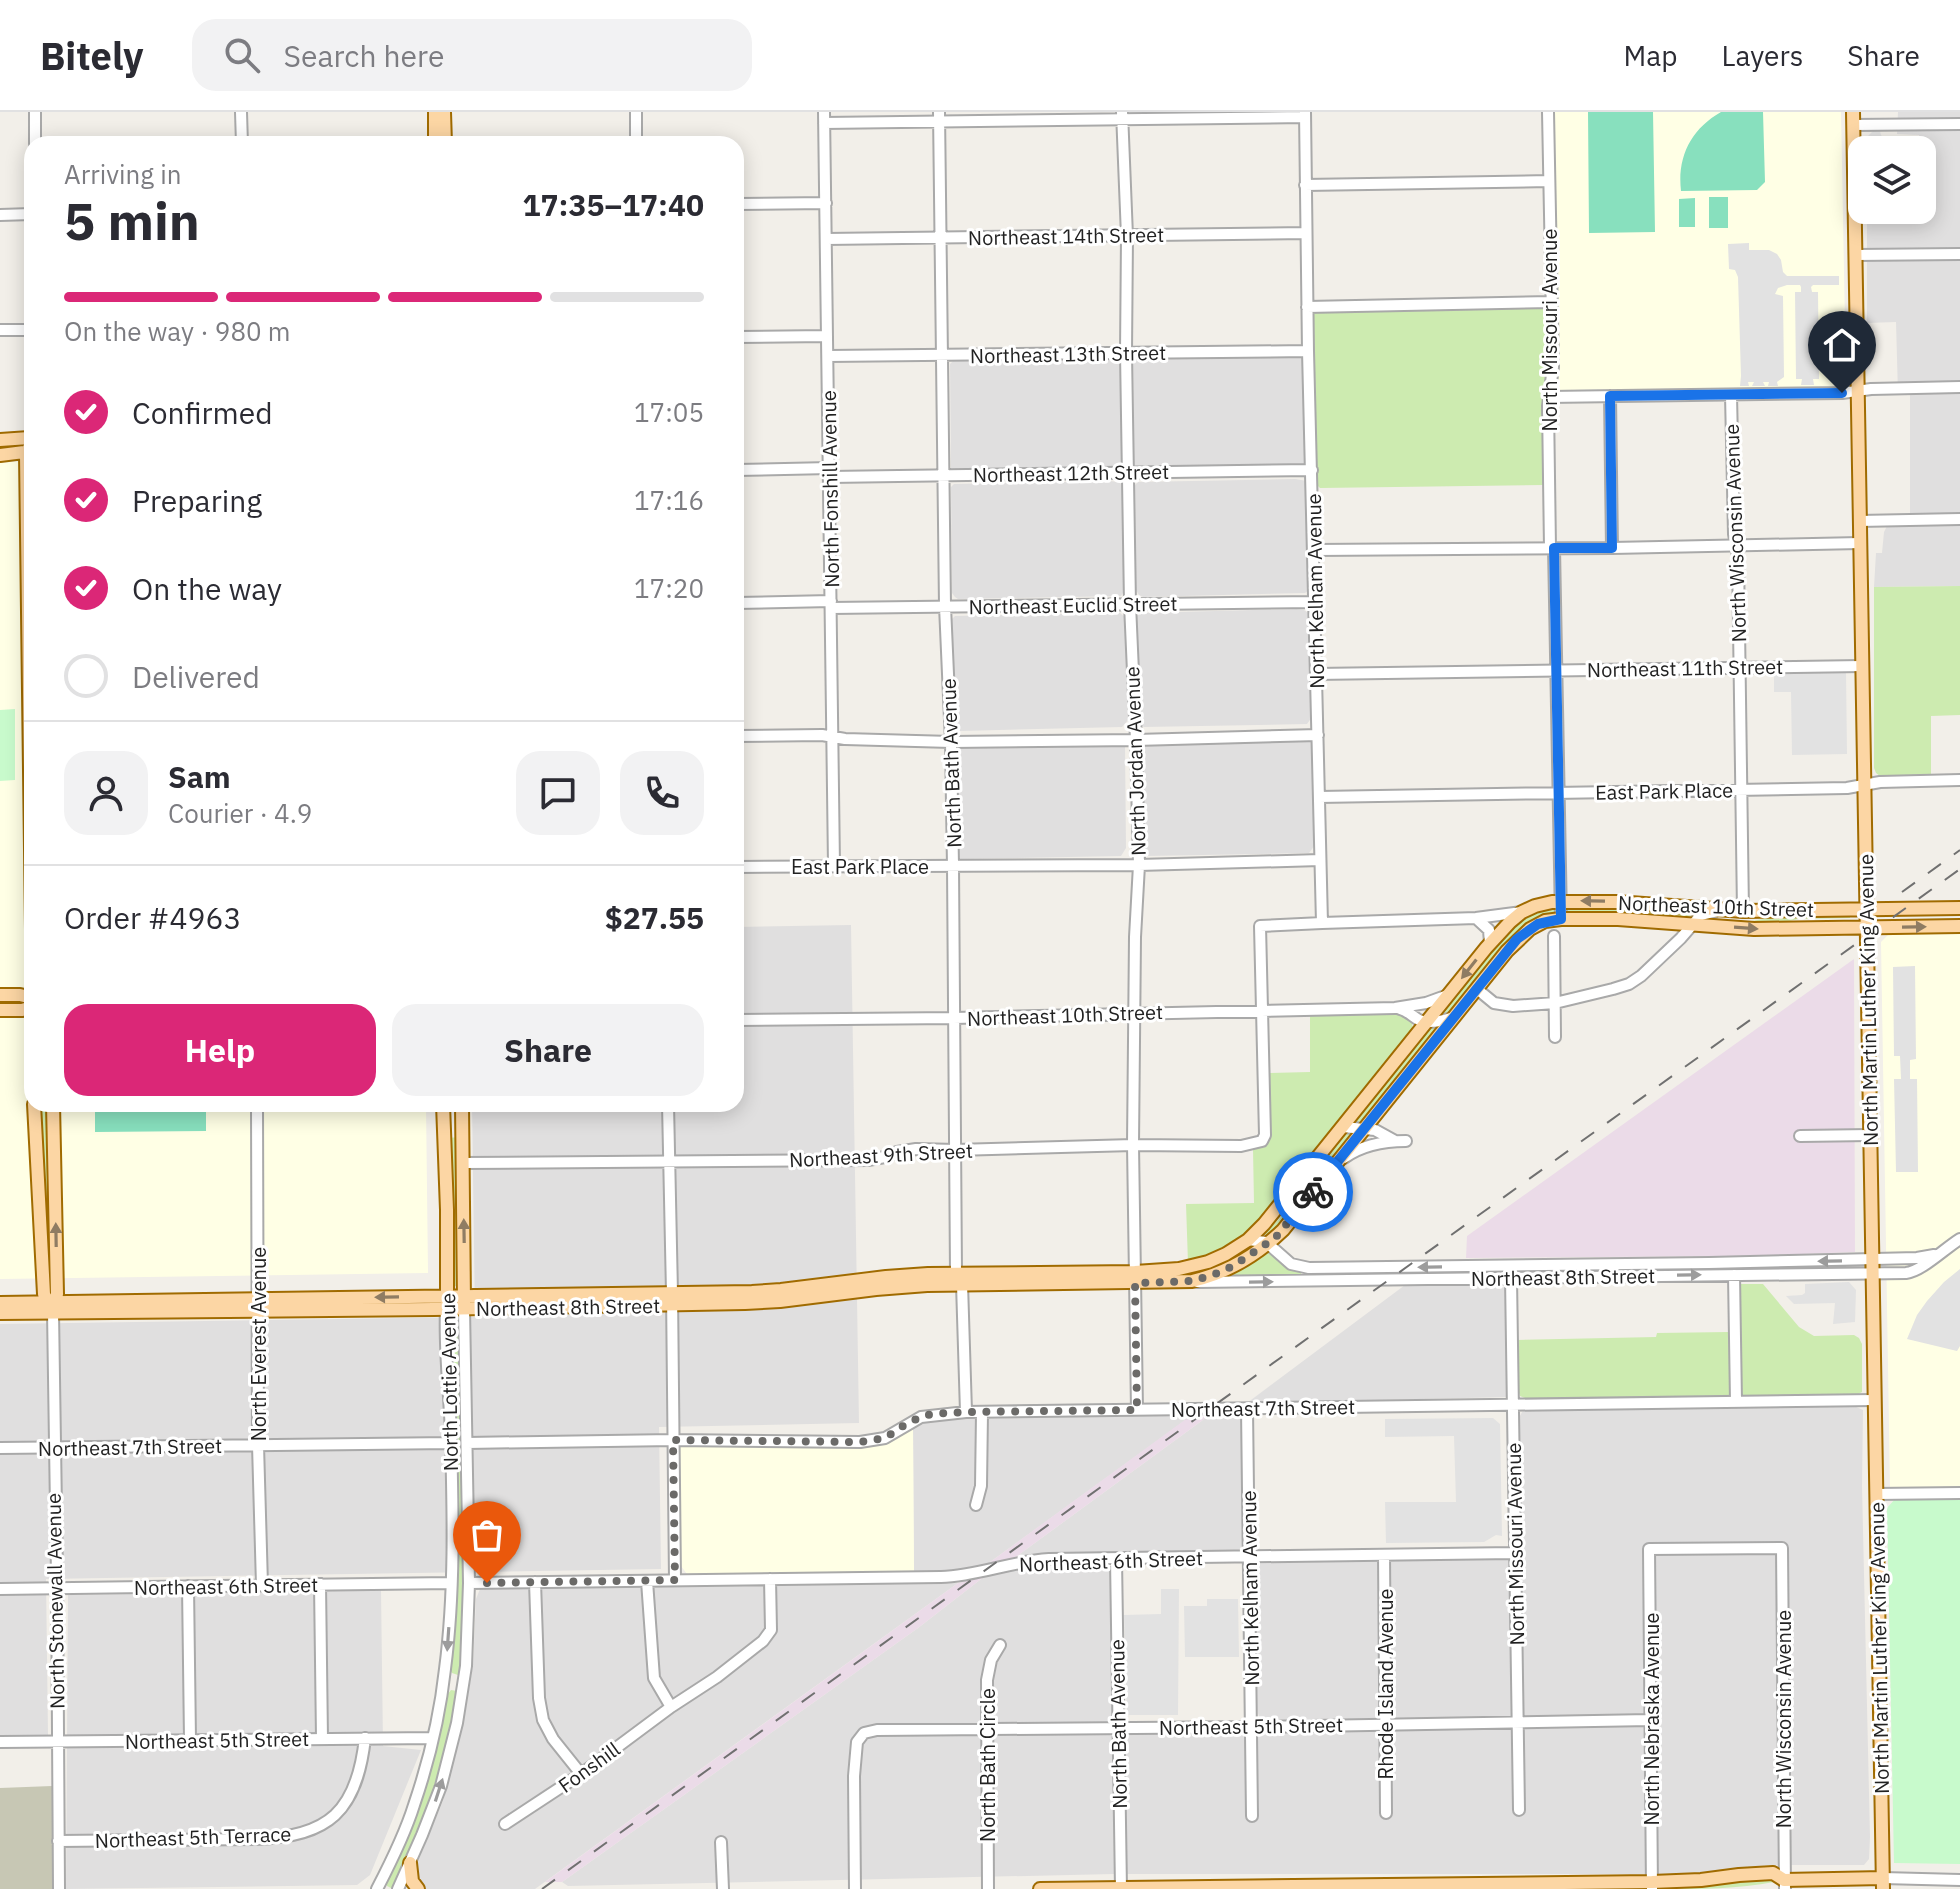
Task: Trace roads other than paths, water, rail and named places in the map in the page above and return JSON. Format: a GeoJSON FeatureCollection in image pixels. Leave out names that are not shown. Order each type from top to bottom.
{"type":"FeatureCollection","features":[{"type":"Feature","properties":{"kind":"main road"},"geometry":{"type":"LineString","coordinates":[[435,112],[435,136]]}},
{"type":"Feature","properties":{"kind":"main road"},"geometry":{"type":"LineString","coordinates":[[444,112],[445,136]]}},
{"type":"Feature","properties":{"kind":"main road","name":"North Martin Luther King Avenue"},"geometry":{"type":"LineString","coordinates":[[1853,119],[1883,1883]]}},
{"type":"Feature","properties":{"kind":"main road"},"geometry":{"type":"LineString","coordinates":[[0,440],[24,438]]}},
{"type":"Feature","properties":{"kind":"main road"},"geometry":{"type":"LineString","coordinates":[[0,455],[24,450]]}},
{"type":"Feature","properties":{"kind":"main road","name":"Northeast 10th Street"},"geometry":{"type":"LineString","coordinates":[[1522,912],[1560,901],[1743,911],[1960,908]]}},
{"type":"Feature","properties":{"kind":"main road"},"geometry":{"type":"LineString","coordinates":[[1135,1277],[1196,1266],[1226,1254],[1248,1240],[1271,1217],[1490,943],[1522,912]]}},
{"type":"Feature","properties":{"kind":"main road","name":"Northeast 10th Street"},"geometry":{"type":"LineString","coordinates":[[1477,989],[1517,939],[1545,921],[1618,919],[1754,929],[1960,926]]}},
{"type":"Feature","properties":{"kind":"main road"},"geometry":{"type":"LineString","coordinates":[[1135,1277],[1183,1282],[1203,1278],[1244,1260],[1268,1243],[1283,1230],[1477,989]]}},
{"type":"Feature","properties":{"kind":"main road"},"geometry":{"type":"LineString","coordinates":[[0,995],[24,996]]}},
{"type":"Feature","properties":{"kind":"main road"},"geometry":{"type":"LineString","coordinates":[[0,1010],[24,1009]]}},
{"type":"Feature","properties":{"kind":"main road","name":"North Stonewall Avenue"},"geometry":{"type":"LineString","coordinates":[[34,1112],[44,1294],[52,1306]]}},
{"type":"Feature","properties":{"kind":"main road","name":"North Stonewall Avenue"},"geometry":{"type":"LineString","coordinates":[[52,1306],[57,1294],[53,1112]]}},
{"type":"Feature","properties":{"kind":"main road","name":"North Lottie Avenue"},"geometry":{"type":"LineString","coordinates":[[443,1112],[447,1302]]}},
{"type":"Feature","properties":{"kind":"main road","name":"North Lottie Avenue"},"geometry":{"type":"LineString","coordinates":[[462,1112],[464,1302]]}},
{"type":"Feature","properties":{"kind":"main road","name":"Northeast 8th Street"},"geometry":{"type":"LineString","coordinates":[[0,1303],[52,1306],[258,1305],[672,1299],[886,1277],[1135,1277]]}},
{"type":"Feature","properties":{"kind":"main road","name":"Northeast 8th Street"},"geometry":{"type":"LineString","coordinates":[[0,1313],[52,1306]]}},
{"type":"Feature","properties":{"kind":"main road"},"geometry":{"type":"LineString","coordinates":[[410,1863],[412,1881],[418,1889]]}},
{"type":"Feature","properties":{"kind":"main road"},"geometry":{"type":"LineString","coordinates":[[1040,1889],[1652,1886],[1773,1873],[1784,1884]]}},
{"type":"Feature","properties":{"kind":"main road"},"geometry":{"type":"LineString","coordinates":[[1774,1889],[1784,1884],[1883,1883]]}},
{"type":"Feature","properties":{"kind":"street"},"geometry":{"type":"LineString","coordinates":[[35,112],[35,136]]}},
{"type":"Feature","properties":{"kind":"street"},"geometry":{"type":"LineString","coordinates":[[241,112],[242,136]]}},
{"type":"Feature","properties":{"kind":"street"},"geometry":{"type":"LineString","coordinates":[[636,112],[636,136]]}},
{"type":"Feature","properties":{"kind":"street","name":"North Missouri Avenue"},"geometry":{"type":"LineString","coordinates":[[1548,112],[1553,367],[1548,406],[1561,919]]}},
{"type":"Feature","properties":{"kind":"street"},"geometry":{"type":"LineString","coordinates":[[824,118],[1305,114]]}},
{"type":"Feature","properties":{"kind":"street","name":"North Kelham Avenue"},"geometry":{"type":"LineString","coordinates":[[1305,114],[1322,923]]}},
{"type":"Feature","properties":{"kind":"street","name":"North Jordan Avenue"},"geometry":{"type":"LineString","coordinates":[[1122,115],[1127,236],[1130,604],[1139,865],[1133,1145],[1137,1410]]}},
{"type":"Feature","properties":{"kind":"street","name":"North Bath Avenue"},"geometry":{"type":"LineString","coordinates":[[939,117],[956,1150],[966,1412]]}},
{"type":"Feature","properties":{"kind":"street","name":"North Fonshill Avenue"},"geometry":{"type":"LineString","coordinates":[[824,118],[834,865]]}},
{"type":"Feature","properties":{"kind":"street"},"geometry":{"type":"LineString","coordinates":[[1853,119],[1960,124]]}},
{"type":"Feature","properties":{"kind":"street"},"geometry":{"type":"LineString","coordinates":[[1305,185],[1549,181]]}},
{"type":"Feature","properties":{"kind":"street"},"geometry":{"type":"LineString","coordinates":[[744,204],[826,203]]}},
{"type":"Feature","properties":{"kind":"street"},"geometry":{"type":"LineString","coordinates":[[0,215],[24,214]]}},
{"type":"Feature","properties":{"kind":"street","name":"Northeast 14th Street"},"geometry":{"type":"LineString","coordinates":[[826,239],[1306,233]]}},
{"type":"Feature","properties":{"kind":"street"},"geometry":{"type":"LineString","coordinates":[[1855,255],[1960,254]]}},
{"type":"Feature","properties":{"kind":"street"},"geometry":{"type":"LineString","coordinates":[[1307,307],[1551,302]]}},
{"type":"Feature","properties":{"kind":"street"},"geometry":{"type":"LineString","coordinates":[[0,330],[24,330]]}},
{"type":"Feature","properties":{"kind":"street"},"geometry":{"type":"LineString","coordinates":[[744,337],[827,336]]}},
{"type":"Feature","properties":{"kind":"street","name":"Northeast 13th Street"},"geometry":{"type":"LineString","coordinates":[[828,356],[1308,351]]}},
{"type":"Feature","properties":{"kind":"street"},"geometry":{"type":"LineString","coordinates":[[1549,397],[1842,393],[1871,389],[1960,387]]}},
{"type":"Feature","properties":{"kind":"street","name":"North Wisconsin Avenue"},"geometry":{"type":"LineString","coordinates":[[1731,395],[1734,534],[1738,556],[1743,911]]}},
{"type":"Feature","properties":{"kind":"street"},"geometry":{"type":"LineString","coordinates":[[1610,396],[1612,548]]}},
{"type":"Feature","properties":{"kind":"street","name":"Northeast 12th Street"},"geometry":{"type":"LineString","coordinates":[[744,470],[943,474],[1312,470]]}},
{"type":"Feature","properties":{"kind":"street"},"geometry":{"type":"LineString","coordinates":[[1859,521],[1960,519]]}},
{"type":"Feature","properties":{"kind":"street"},"geometry":{"type":"LineString","coordinates":[[1314,550],[1860,543]]}},
{"type":"Feature","properties":{"kind":"street","name":"Northeast Euclid Street"},"geometry":{"type":"LineString","coordinates":[[744,603],[945,606],[1314,602]]}},
{"type":"Feature","properties":{"kind":"street","name":"Northeast 11th Street"},"geometry":{"type":"LineString","coordinates":[[1316,674],[1862,666]]}},
{"type":"Feature","properties":{"kind":"street"},"geometry":{"type":"LineString","coordinates":[[744,736],[951,742],[1318,735]]}},
{"type":"Feature","properties":{"kind":"street","name":"East Park Place"},"geometry":{"type":"LineString","coordinates":[[1319,797],[1844,789],[1880,782],[1960,780]]}},
{"type":"Feature","properties":{"kind":"street","name":"East Park Place"},"geometry":{"type":"LineString","coordinates":[[744,867],[1139,865],[1320,860]]}},
{"type":"Feature","properties":{"kind":"street"},"geometry":{"type":"LineString","coordinates":[[1477,989],[1491,1002],[1531,1006],[1613,989],[1635,980],[1651,968],[1705,913],[1726,910]]}},
{"type":"Feature","properties":{"kind":"street"},"geometry":{"type":"LineString","coordinates":[[1261,1010],[1260,926],[1476,918],[1522,912]]}},
{"type":"Feature","properties":{"kind":"street"},"geometry":{"type":"LineString","coordinates":[[1476,918],[1489,930],[1490,943]]}},
{"type":"Feature","properties":{"kind":"street"},"geometry":{"type":"LineString","coordinates":[[1554,936],[1555,1037]]}},
{"type":"Feature","properties":{"kind":"street","name":"Northeast 10th Street"},"geometry":{"type":"LineString","coordinates":[[744,1020],[1395,1008],[1449,995]]}},
{"type":"Feature","properties":{"kind":"street","name":"Northeast 10th Street"},"geometry":{"type":"LineString","coordinates":[[1395,1008],[1428,1021]]}},
{"type":"Feature","properties":{"kind":"street","name":"Northeast 9th Street"},"geometry":{"type":"LineString","coordinates":[[463,1163],[868,1160],[916,1149],[1241,1146],[1262,1141],[1265,1135],[1261,1010]]}},
{"type":"Feature","properties":{"kind":"street"},"geometry":{"type":"LineString","coordinates":[[1428,1021],[1444,1021],[1454,1017]]}},
{"type":"Feature","properties":{"kind":"street","name":"North Everest Avenue"},"geometry":{"type":"LineString","coordinates":[[256,1112],[262,1585]]}},
{"type":"Feature","properties":{"kind":"street"},"geometry":{"type":"LineString","coordinates":[[668,1112],[675,1580]]}},
{"type":"Feature","properties":{"kind":"street"},"geometry":{"type":"LineString","coordinates":[[1336,1164],[1359,1149],[1401,1141],[1387,1138],[1375,1130],[1343,1127]]}},
{"type":"Feature","properties":{"kind":"street"},"geometry":{"type":"LineString","coordinates":[[1800,1136],[1870,1135]]}},
{"type":"Feature","properties":{"kind":"street","name":"Northeast 8th Street"},"geometry":{"type":"LineString","coordinates":[[1248,1240],[1268,1243],[1295,1266],[1309,1268],[1872,1266],[1913,1273],[1960,1239]]}},
{"type":"Feature","properties":{"kind":"street","name":"Northeast 8th Street"},"geometry":{"type":"LineString","coordinates":[[1183,1282],[1734,1275],[1872,1266]]}},
{"type":"Feature","properties":{"kind":"street"},"geometry":{"type":"LineString","coordinates":[[1734,1275],[1736,1402]]}},
{"type":"Feature","properties":{"kind":"street","name":"North Missouri Avenue"},"geometry":{"type":"LineString","coordinates":[[1511,1278],[1519,1810]]}},
{"type":"Feature","properties":{"kind":"street","name":"North Lottie Avenue"},"geometry":{"type":"LineString","coordinates":[[377,1889],[413,1808],[433,1738],[446,1665],[451,1583],[447,1302]]}},
{"type":"Feature","properties":{"kind":"street","name":"North Lottie Avenue"},"geometry":{"type":"LineString","coordinates":[[398,1889],[441,1786],[457,1723],[466,1666],[469,1583],[464,1302]]}},
{"type":"Feature","properties":{"kind":"street","name":"North Stonewall Avenue"},"geometry":{"type":"LineString","coordinates":[[52,1306],[59,1889]]}},
{"type":"Feature","properties":{"kind":"street","name":"Northeast 7th Street"},"geometry":{"type":"LineString","coordinates":[[467,1443],[673,1440],[860,1442],[885,1438],[921,1417],[966,1412],[1874,1400]]}},
{"type":"Feature","properties":{"kind":"street","name":"North Kelham Avenue"},"geometry":{"type":"LineString","coordinates":[[1247,1409],[1252,1816]]}},
{"type":"Feature","properties":{"kind":"street"},"geometry":{"type":"LineString","coordinates":[[976,1505],[981,1486],[982,1413]]}},
{"type":"Feature","properties":{"kind":"street","name":"Northeast 7th Street"},"geometry":{"type":"LineString","coordinates":[[0,1448],[451,1443]]}},
{"type":"Feature","properties":{"kind":"street"},"geometry":{"type":"LineString","coordinates":[[1876,1494],[1960,1493]]}},
{"type":"Feature","properties":{"kind":"street","name":"North Wisconsin Avenue"},"geometry":{"type":"LineString","coordinates":[[1782,1548],[1784,1884]]}},
{"type":"Feature","properties":{"kind":"street","name":"North Nebraska Avenue"},"geometry":{"type":"LineString","coordinates":[[1652,1886],[1649,1549],[1782,1548]]}},
{"type":"Feature","properties":{"kind":"street","name":"Northeast 6th Street"},"geometry":{"type":"LineString","coordinates":[[469,1583],[951,1577],[1040,1560],[1514,1553]]}},
{"type":"Feature","properties":{"kind":"street","name":"Rhode Island Avenue"},"geometry":{"type":"LineString","coordinates":[[1384,1555],[1386,1813]]}},
{"type":"Feature","properties":{"kind":"street","name":"North Bath Avenue"},"geometry":{"type":"LineString","coordinates":[[1116,1559],[1121,1888]]}},
{"type":"Feature","properties":{"kind":"street"},"geometry":{"type":"LineString","coordinates":[[647,1581],[654,1678],[671,1707],[717,1677],[763,1641],[771,1630],[770,1579]]}},
{"type":"Feature","properties":{"kind":"street"},"geometry":{"type":"LineString","coordinates":[[535,1582],[539,1698],[543,1720],[553,1739],[581,1774]]}},
{"type":"Feature","properties":{"kind":"street","name":"Northeast 6th Street"},"geometry":{"type":"LineString","coordinates":[[0,1589],[451,1583]]}},
{"type":"Feature","properties":{"kind":"street"},"geometry":{"type":"LineString","coordinates":[[320,1584],[322,1739]]}},
{"type":"Feature","properties":{"kind":"street"},"geometry":{"type":"LineString","coordinates":[[188,1586],[190,1740]]}},
{"type":"Feature","properties":{"kind":"street","name":"North Bath Circle"},"geometry":{"type":"LineString","coordinates":[[988,1889],[987,1680],[991,1660],[1000,1645]]}},
{"type":"Feature","properties":{"kind":"street","name":"Fonshill"},"geometry":{"type":"LineString","coordinates":[[505,1824],[581,1774],[671,1707]]}},
{"type":"Feature","properties":{"kind":"street","name":"Northeast 5th Street"},"geometry":{"type":"LineString","coordinates":[[855,1889],[854,1776],[857,1742],[864,1733],[877,1730],[1650,1720]]}},
{"type":"Feature","properties":{"kind":"street","name":"Northeast 5th Terrace"},"geometry":{"type":"LineString","coordinates":[[58,1841],[276,1838],[308,1831],[331,1818],[350,1797],[361,1770],[365,1738]]}},
{"type":"Feature","properties":{"kind":"street","name":"Northeast 5th Street"},"geometry":{"type":"LineString","coordinates":[[0,1742],[433,1738]]}},
{"type":"Feature","properties":{"kind":"street"},"geometry":{"type":"LineString","coordinates":[[721,1842],[723,1889]]}},
{"type":"Feature","properties":{"kind":"street"},"geometry":{"type":"LineString","coordinates":[[1883,1883],[1960,1880]]}},
{"type":"Feature","properties":{"kind":"railway"},"geometry":{"type":"LineString","coordinates":[[1902,892],[1960,850]]}},
{"type":"Feature","properties":{"kind":"railway"},"geometry":{"type":"LineString","coordinates":[[542,1889],[1960,869]]}}]}
